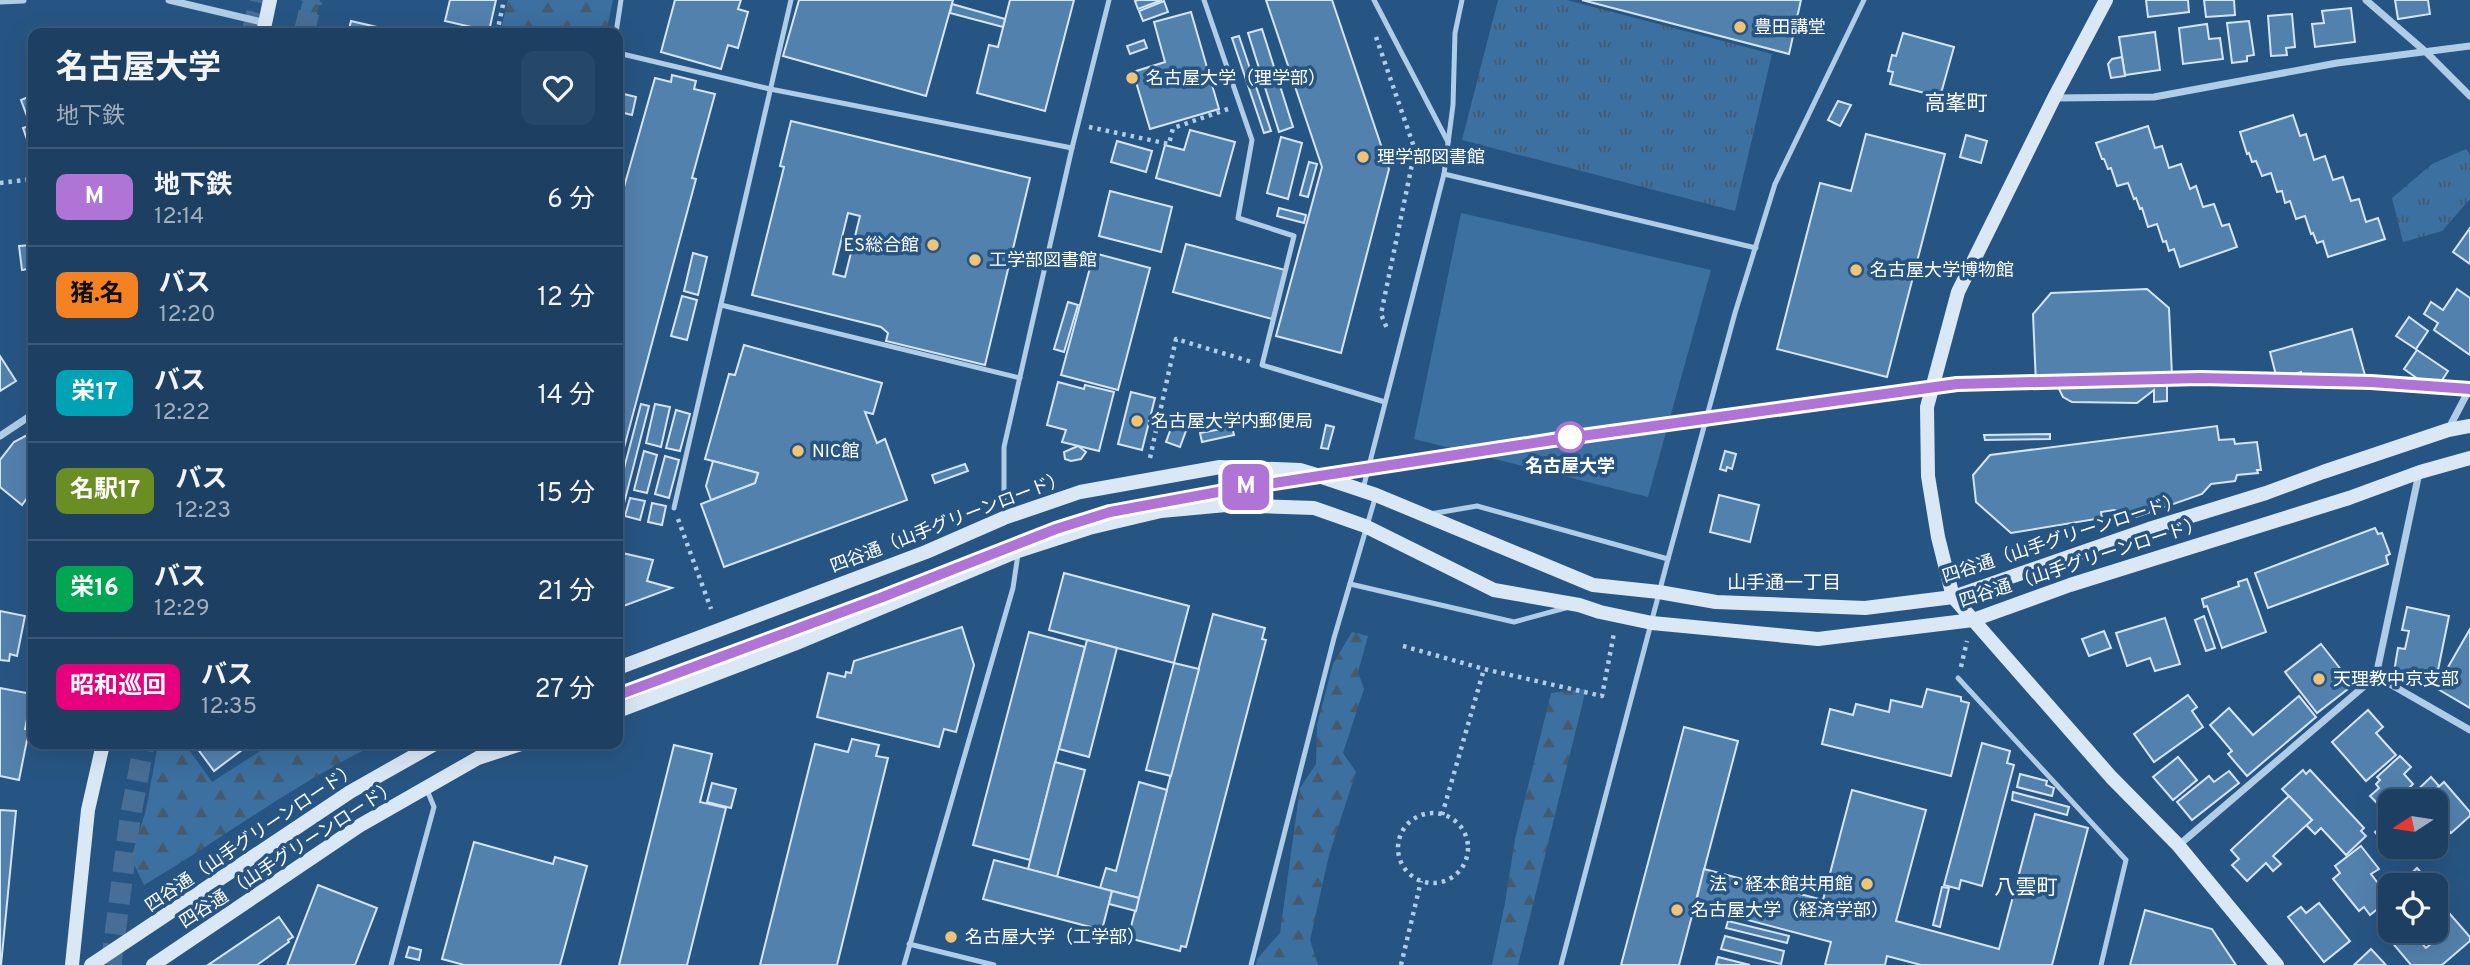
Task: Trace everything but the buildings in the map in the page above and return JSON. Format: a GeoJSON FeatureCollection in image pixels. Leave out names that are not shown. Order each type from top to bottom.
{"type":"FeatureCollection","features":[{"type":"Feature","properties":{"kind":"street"},"geometry":{"type":"LineString","coordinates":[[0,1],[23,0]]}},
{"type":"Feature","properties":{"kind":"street"},"geometry":{"type":"LineString","coordinates":[[169,0],[264,28],[271,0]]}},
{"type":"Feature","properties":{"kind":"street"},"geometry":{"type":"LineString","coordinates":[[2106,0],[1958,292],[1927,407],[1928,476],[1938,537],[1952,597],[2111,777],[2178,845],[2277,965]]}},
{"type":"Feature","properties":{"kind":"street"},"geometry":{"type":"LineString","coordinates":[[2366,0],[2427,52],[2470,96]]}},
{"type":"Feature","properties":{"kind":"street"},"geometry":{"type":"LineString","coordinates":[[2054,98],[2154,97],[2337,63],[2470,46]]}},
{"type":"Feature","properties":{"kind":"street"},"geometry":{"type":"LineString","coordinates":[[2448,430],[2470,388]]}},
{"type":"Feature","properties":{"kind":"street"},"geometry":{"type":"LineString","coordinates":[[0,436],[28,417]]}},
{"type":"Feature","properties":{"kind":"street","name":"四谷通（山手グリーンロード）"},"geometry":{"type":"LineString","coordinates":[[623,666],[926,552],[1004,518],[1080,492],[1220,467],[1300,470],[1369,493],[1593,585],[1659,592],[1716,602],[1865,608],[1952,597],[2149,528],[2266,493],[2448,430],[2470,425]]}},
{"type":"Feature","properties":{"kind":"street","name":"四谷通 （山手グリーンロード）"},"geometry":{"type":"LineString","coordinates":[[623,709],[794,644],[1018,551],[1089,528],[1161,511],[1226,505],[1314,508],[1365,526],[1494,590],[1579,605],[1652,623],[1818,639],[1973,620],[2070,585],[2470,458]]}},
{"type":"Feature","properties":{"kind":"street"},"geometry":{"type":"LineString","coordinates":[[2178,845],[2376,676],[2420,472]]}},
{"type":"Feature","properties":{"kind":"street"},"geometry":{"type":"LineString","coordinates":[[2376,676],[2470,730]]}},
{"type":"Feature","properties":{"kind":"street"},"geometry":{"type":"LineString","coordinates":[[72,965],[88,810],[102,749]]}},
{"type":"Feature","properties":{"kind":"street","name":"四谷通（山手グリーンロード）"},"geometry":{"type":"LineString","coordinates":[[91,965],[350,792],[426,749]]}},
{"type":"Feature","properties":{"kind":"street","name":"四谷通 （山手グリーンロード）"},"geometry":{"type":"LineString","coordinates":[[154,965],[359,826],[478,758],[506,749]]}},
{"type":"Feature","properties":{"kind":"lane"},"geometry":{"type":"LineString","coordinates":[[617,28],[621,0]]}},
{"type":"Feature","properties":{"kind":"lane"},"geometry":{"type":"LineString","coordinates":[[674,508],[791,0]]}},
{"type":"Feature","properties":{"kind":"lane"},"geometry":{"type":"LineString","coordinates":[[1004,518],[1004,447],[1072,148],[1109,0]]}},
{"type":"Feature","properties":{"kind":"lane"},"geometry":{"type":"LineString","coordinates":[[1205,0],[1252,140],[1238,218],[1294,236],[1262,365],[1385,402]]}},
{"type":"Feature","properties":{"kind":"lane"},"geometry":{"type":"LineString","coordinates":[[1374,0],[1448,142]]}},
{"type":"Feature","properties":{"kind":"lane"},"geometry":{"type":"LineString","coordinates":[[1251,965],[1365,526],[1385,402],[1444,174],[1453,105],[1455,33],[1462,0]]}},
{"type":"Feature","properties":{"kind":"lane"},"geometry":{"type":"LineString","coordinates":[[1561,965],[1735,313],[1775,184],[1864,0]]}},
{"type":"Feature","properties":{"kind":"lane"},"geometry":{"type":"LineString","coordinates":[[623,54],[771,89],[1072,148]]}},
{"type":"Feature","properties":{"kind":"lane"},"geometry":{"type":"LineString","coordinates":[[1444,174],[1756,248]]}},
{"type":"Feature","properties":{"kind":"lane"},"geometry":{"type":"LineString","coordinates":[[721,305],[1020,378]]}},
{"type":"Feature","properties":{"kind":"lane"},"geometry":{"type":"LineString","coordinates":[[1422,515],[1476,506],[1668,559]]}},
{"type":"Feature","properties":{"kind":"lane"},"geometry":{"type":"LineString","coordinates":[[904,965],[1013,588],[1018,551]]}},
{"type":"Feature","properties":{"kind":"lane"},"geometry":{"type":"LineString","coordinates":[[1350,584],[1514,622],[1579,605]]}},
{"type":"Feature","properties":{"kind":"lane"},"geometry":{"type":"LineString","coordinates":[[1958,678],[2126,860],[2101,965]]}},
{"type":"Feature","properties":{"kind":"lane"},"geometry":{"type":"LineString","coordinates":[[391,965],[434,807],[426,787]]}},
{"type":"Feature","properties":{"kind":"lane"},"geometry":{"type":"LineString","coordinates":[[909,944],[995,965]]}},
{"type":"Feature","properties":{"kind":"path"},"geometry":{"type":"LineString","coordinates":[[498,28],[504,0]]}},
{"type":"Feature","properties":{"kind":"path"},"geometry":{"type":"LineString","coordinates":[[1380,15],[1376,39],[1415,150],[1381,314],[1391,339],[1401,342]]}},
{"type":"Feature","properties":{"kind":"path"},"geometry":{"type":"LineString","coordinates":[[1078,124],[1169,144],[1173,128],[1240,105]]}},
{"type":"Feature","properties":{"kind":"path"},"geometry":{"type":"LineString","coordinates":[[0,183],[28,180]]}},
{"type":"Feature","properties":{"kind":"path"},"geometry":{"type":"LineString","coordinates":[[1150,458],[1176,339],[1262,365]]}},
{"type":"Feature","properties":{"kind":"path"},"geometry":{"type":"LineString","coordinates":[[674,508],[711,609]]}},
{"type":"Feature","properties":{"kind":"path"},"geometry":{"type":"LineString","coordinates":[[1403,646],[1484,669],[1602,696],[1617,616]]}},
{"type":"Feature","properties":{"kind":"path"},"geometry":{"type":"LineString","coordinates":[[1958,678],[1973,620]]}},
{"type":"Feature","properties":{"kind":"path"},"geometry":{"type":"LineString","coordinates":[[1442,815],[1484,669]]}},
{"type":"Feature","properties":{"kind":"path"},"geometry":{"type":"LineString","coordinates":[[1424,814],[1442,815],[1457,822],[1464,832],[1468,856],[1455,876],[1444,882],[1421,881],[1404,868],[1398,847],[1400,836],[1414,819],[1424,814]]}},
{"type":"Feature","properties":{"kind":"path"},"geometry":{"type":"LineString","coordinates":[[1401,965],[1421,881]]}},
{"type":"Feature","properties":{"kind":"green space"},"geometry":{"type":"Polygon","coordinates":[[[303,0],[320,0],[314,28],[296,28],[303,0]]]}},
{"type":"Feature","properties":{"kind":"green space"},"geometry":{"type":"Polygon","coordinates":[[[508,0],[613,0],[607,28],[501,28],[508,0]]]}},
{"type":"Feature","properties":{"kind":"green space"},"geometry":{"type":"Polygon","coordinates":[[[1498,0],[1567,0],[1772,54],[1735,211],[1462,140],[1498,0]]]}},
{"type":"Feature","properties":{"kind":"green space"},"geometry":{"type":"Polygon","coordinates":[[[2466,149],[2470,155],[2470,199],[2442,231],[2403,242],[2392,198],[2432,164],[2466,149]]]}},
{"type":"Feature","properties":{"kind":"green space"},"geometry":{"type":"Polygon","coordinates":[[[1461,213],[1711,270],[1648,497],[1414,439],[1461,213]]]}},
{"type":"Feature","properties":{"kind":"green space"},"geometry":{"type":"Polygon","coordinates":[[[1352,632],[1368,636],[1358,672],[1364,689],[1343,753],[1356,772],[1329,855],[1310,940],[1318,965],[1256,965],[1257,959],[1280,933],[1300,788],[1316,764],[1317,725],[1333,664],[1352,632]]]}},
{"type":"Feature","properties":{"kind":"green space"},"geometry":{"type":"Polygon","coordinates":[[[1586,689],[1518,965],[1492,965],[1515,839],[1551,693],[1586,689]]]}},
{"type":"Feature","properties":{"kind":"green space"},"geometry":{"type":"Polygon","coordinates":[[[157,749],[189,749],[212,782],[263,749],[367,749],[287,794],[144,885],[131,858],[146,810],[157,749]]]}},
{"type":"Feature","properties":{"kind":"tunnel"},"geometry":{"type":"LineString","coordinates":[[253,28],[260,0]]}},
{"type":"Feature","properties":{"kind":"tunnel"},"geometry":{"type":"LineString","coordinates":[[305,28],[312,0]]}},
{"type":"Feature","properties":{"kind":"tunnel"},"geometry":{"type":"LineString","coordinates":[[111,965],[130,819],[143,749]]}},
{"type":"Feature","properties":{"kind":"metro line","name":"M"},"geometry":{"type":"LineString","coordinates":[[623,693],[880,598],[1056,529],[1110,512],[1229,490],[1553,440],[1957,384],[2200,378],[2371,382],[2470,389]]}},
{"type":"Feature","properties":{"kind":"place","name":"豊田講堂"},"geometry":{"type":"Point","coordinates":[1740,27]}},
{"type":"Feature","properties":{"kind":"place","name":"名古屋大学（理学部）"},"geometry":{"type":"Point","coordinates":[1132,78]}},
{"type":"Feature","properties":{"kind":"place","name":"理学部図書館"},"geometry":{"type":"Point","coordinates":[1363,157]}},
{"type":"Feature","properties":{"kind":"place","name":"ES総合館"},"geometry":{"type":"Point","coordinates":[933,245]}},
{"type":"Feature","properties":{"kind":"place","name":"工学部図書館"},"geometry":{"type":"Point","coordinates":[975,260]}},
{"type":"Feature","properties":{"kind":"place","name":"名古屋大学博物館"},"geometry":{"type":"Point","coordinates":[1856,270]}},
{"type":"Feature","properties":{"kind":"place","name":"名古屋大学内郵便局"},"geometry":{"type":"Point","coordinates":[1137,421]}},
{"type":"Feature","properties":{"kind":"place","name":"名古屋大学"},"geometry":{"type":"Point","coordinates":[1570,437]}},
{"type":"Feature","properties":{"kind":"place","name":"NIC館"},"geometry":{"type":"Point","coordinates":[798,451]}},
{"type":"Feature","properties":{"kind":"place","name":"天理教中京支部"},"geometry":{"type":"Point","coordinates":[2319,679]}},
{"type":"Feature","properties":{"kind":"place","name":"法・経本館共用館"},"geometry":{"type":"Point","coordinates":[1867,884]}},
{"type":"Feature","properties":{"kind":"place","name":"名古屋大学（経済学部）"},"geometry":{"type":"Point","coordinates":[1677,910]}},
{"type":"Feature","properties":{"kind":"place","name":"名古屋大学（工学部）"},"geometry":{"type":"Point","coordinates":[951,937]}},
{"type":"Feature","properties":{"kind":"district","name":"高峯町"},"geometry":{"type":"Point","coordinates":[1956,103]}},
{"type":"Feature","properties":{"kind":"district","name":"山手通一丁目"},"geometry":{"type":"Point","coordinates":[1784,582]}},
{"type":"Feature","properties":{"kind":"district","name":"八雲町"},"geometry":{"type":"Point","coordinates":[2026,887]}}]}
